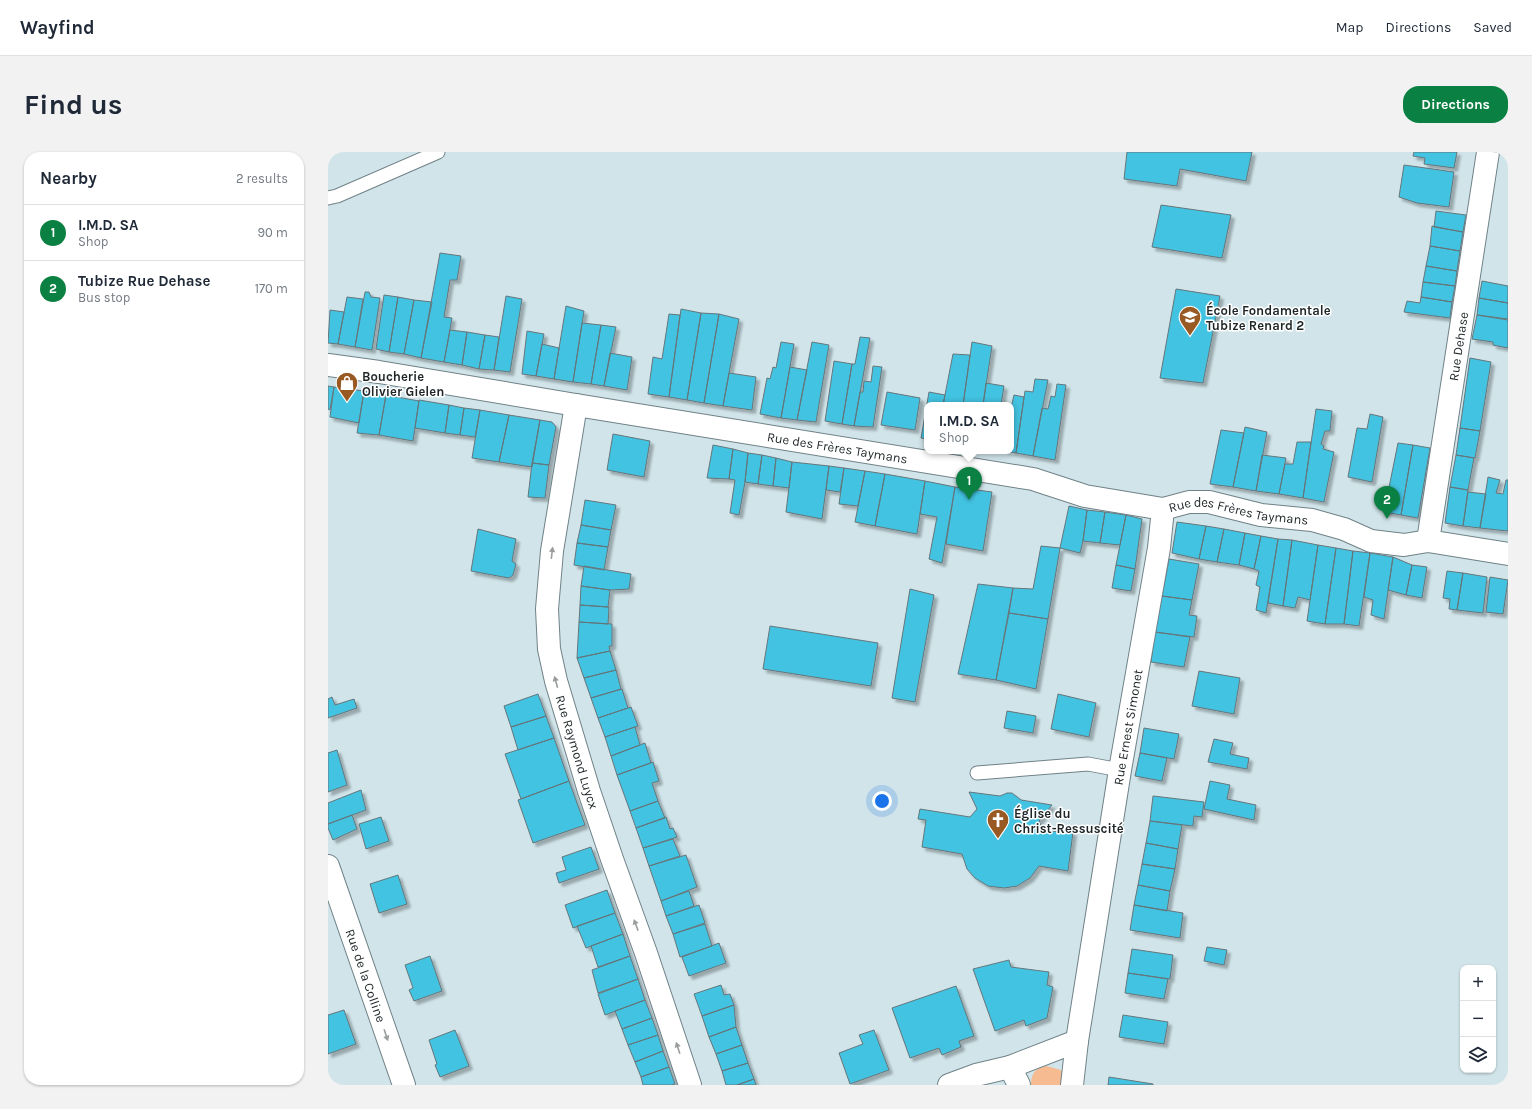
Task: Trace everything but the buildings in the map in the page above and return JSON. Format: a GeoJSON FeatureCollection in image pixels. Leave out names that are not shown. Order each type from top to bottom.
{"type":"FeatureCollection","features":[{"type":"Feature","properties":{"kind":"street","name":"Rue Dehase"},"geometry":{"type":"LineString","coordinates":[[1428,541],[1488,152]]}},
{"type":"Feature","properties":{"kind":"street","name":"Rue des Frères Taymans"},"geometry":{"type":"LineString","coordinates":[[328,365],[380,372],[1033,478],[1085,496],[1162,508],[1189,502],[1209,502],[1260,515],[1312,520],[1344,529],[1370,541],[1404,545],[1428,541],[1508,554]]}},
{"type":"Feature","properties":{"kind":"street","name":"Rue Raymond Luycx"},"geometry":{"type":"LineString","coordinates":[[576,405],[552,551],[547,609],[549,649],[556,681],[589,791],[646,953],[690,1085]]}},
{"type":"Feature","properties":{"kind":"street","name":"Rue Ernest Simonet"},"geometry":{"type":"LineString","coordinates":[[1072,1085],[1077,1041],[1120,770],[1159,548],[1162,508]]}},
{"type":"Feature","properties":{"kind":"street","name":"Rue de la Colline"},"geometry":{"type":"LineString","coordinates":[[328,866],[334,900],[404,1085]]}},
{"type":"Feature","properties":{"kind":"street"},"geometry":{"type":"LineString","coordinates":[[949,1085],[976,1075],[1015,1076],[1077,1041]]}},
{"type":"Feature","properties":{"kind":"lane"},"geometry":{"type":"LineString","coordinates":[[328,198],[337,196],[438,152]]}},
{"type":"Feature","properties":{"kind":"lane"},"geometry":{"type":"LineString","coordinates":[[977,773],[1088,764],[1120,770]]}},
{"type":"Feature","properties":{"kind":"shaded area"},"geometry":{"type":"Polygon","coordinates":[[[1046,1066],[1062,1071],[1066,1076],[1068,1085],[1031,1085],[1034,1072],[1039,1068],[1046,1066]]]}},
{"type":"Feature","properties":{"kind":"place","name":"École Fondamentale Tubize Renard 2"},"geometry":{"type":"Point","coordinates":[1190,336]}},
{"type":"Feature","properties":{"kind":"place","name":"Boucherie Olivier Gielen"},"geometry":{"type":"Point","coordinates":[347,402]}},
{"type":"Feature","properties":{"kind":"place","name":"I.M.D. SA"},"geometry":{"type":"Point","coordinates":[969,500]}},
{"type":"Feature","properties":{"kind":"place","name":"Tubize Rue Dehase"},"geometry":{"type":"Point","coordinates":[1387,519]}},
{"type":"Feature","properties":{"kind":"place","name":"Église du Christ-Ressuscité"},"geometry":{"type":"Point","coordinates":[998,840]}}]}
